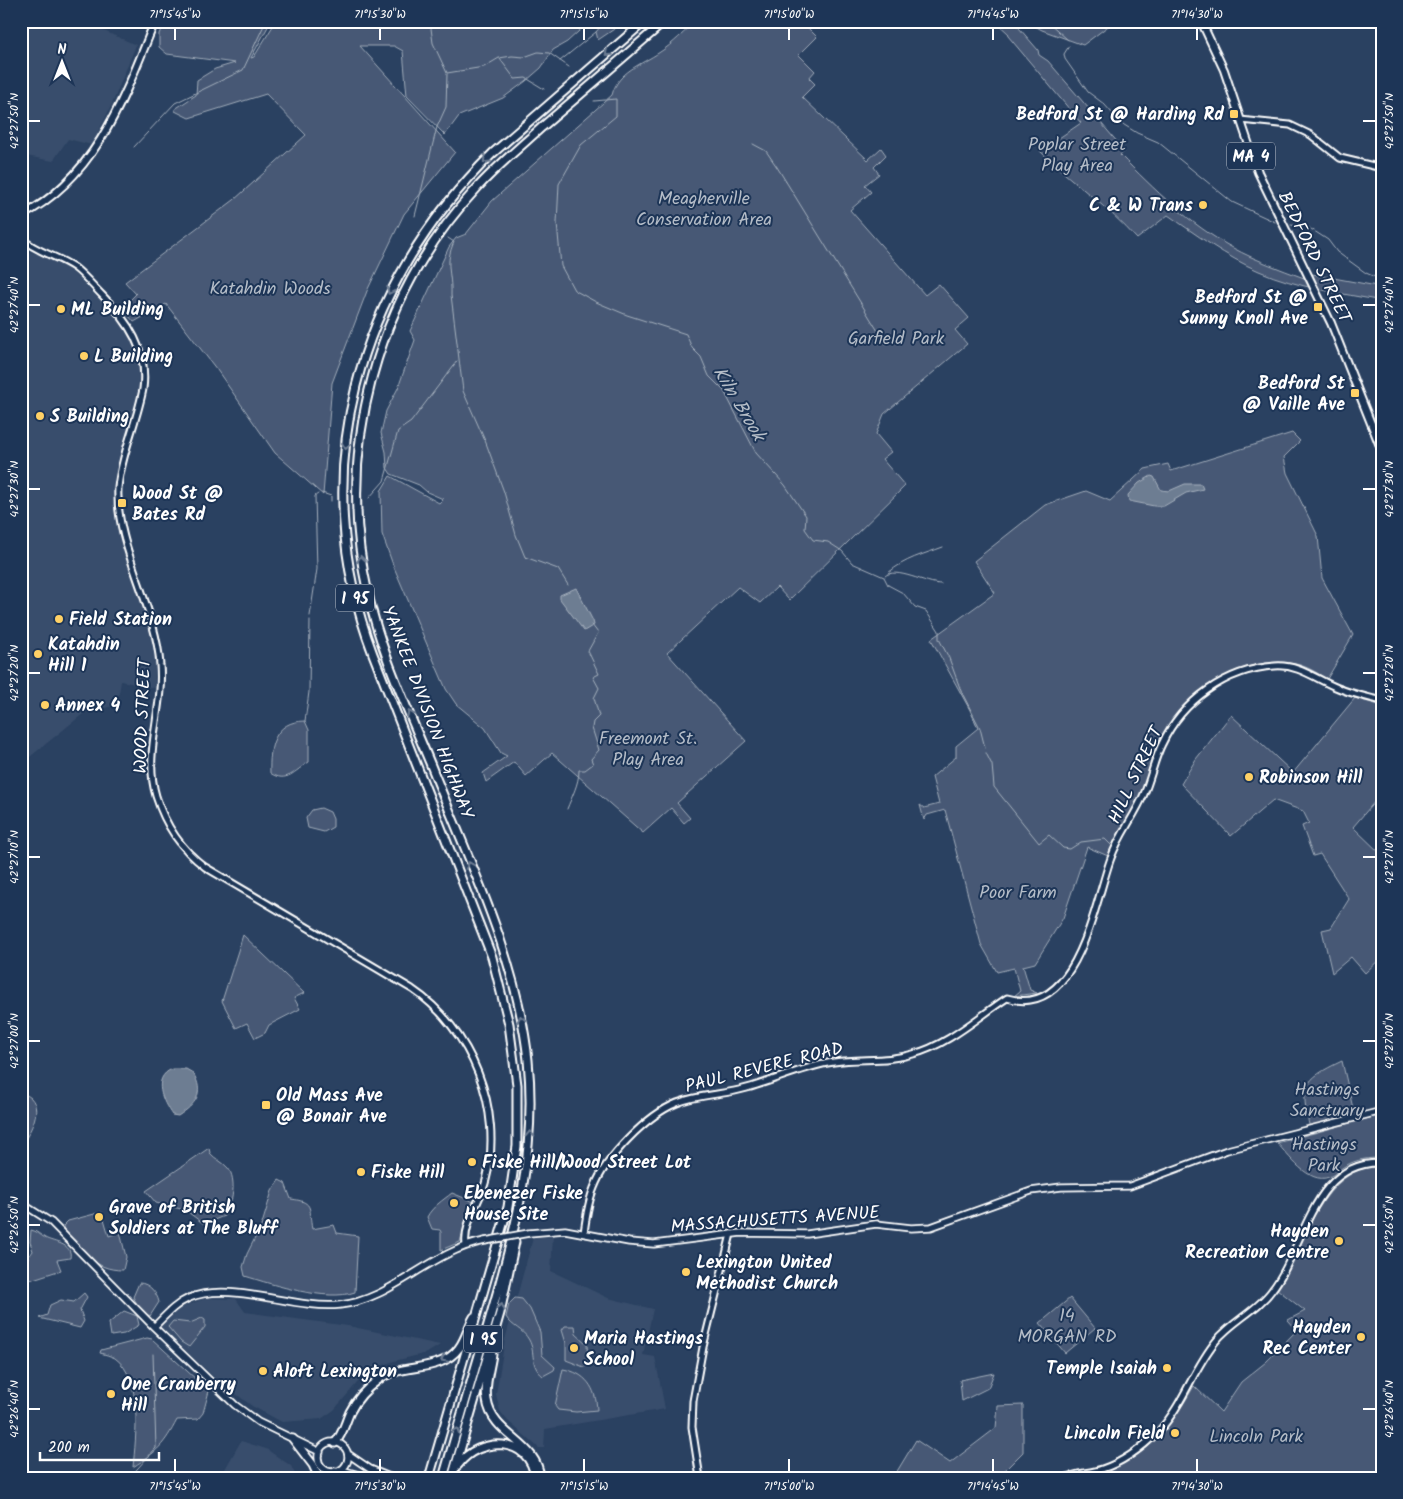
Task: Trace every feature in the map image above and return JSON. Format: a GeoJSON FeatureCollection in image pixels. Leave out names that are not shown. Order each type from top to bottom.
{"type":"FeatureCollection","features":[{"type":"Feature","properties":{"kind":"highway","name":"YANKEE DIVISION HIGHWAY"},"geometry":{"type":"LineString","coordinates":[[429,1478],[506,1214],[515,1162],[518,1100],[513,1047],[503,994],[490,950],[371,647],[358,609],[348,561],[344,524],[343,488],[347,432],[359,375],[374,327],[396,278],[431,223],[458,189],[493,153],[645,21]]}},
{"type":"Feature","properties":{"kind":"highway","name":"YANKEE DIVISION HIGHWAY"},"geometry":{"type":"LineString","coordinates":[[443,1478],[516,1226],[527,1169],[530,1129],[529,1075],[522,1021],[499,938],[385,648],[368,594],[359,545],[356,495],[362,424],[377,360],[394,313],[422,258],[446,224],[500,165],[665,21]]}},
{"type":"Feature","properties":{"kind":"highway"},"geometry":{"type":"LineString","coordinates":[[453,1475],[496,1328],[514,1253],[516,1226]]}},
{"type":"Feature","properties":{"kind":"highway"},"geometry":{"type":"LineString","coordinates":[[335,1443],[342,1434],[353,1407],[374,1382],[389,1373],[436,1363],[452,1355],[461,1345],[480,1306]]}},
{"type":"Feature","properties":{"kind":"highway"},"geometry":{"type":"LineString","coordinates":[[496,1328],[486,1391],[489,1408],[498,1425],[533,1456],[539,1467],[540,1478]]}},
{"type":"Feature","properties":{"kind":"highway"},"geometry":{"type":"LineString","coordinates":[[293,1439],[313,1465],[320,1478]]}},
{"type":"Feature","properties":{"kind":"highway"},"geometry":{"type":"LineString","coordinates":[[453,1475],[466,1456],[475,1449],[486,1445],[502,1444],[516,1448],[527,1457],[533,1468],[535,1478]]}},
{"type":"Feature","properties":{"kind":"highway"},"geometry":{"type":"LineString","coordinates":[[320,1463],[320,1478]]}},
{"type":"Feature","properties":{"kind":"main road"},"geometry":{"type":"LineString","coordinates":[[21,216],[31,211],[75,175],[105,136],[124,97],[155,21]]}},
{"type":"Feature","properties":{"kind":"main road","name":"BEDFORD STREET"},"geometry":{"type":"LineString","coordinates":[[1200,21],[1218,55],[1258,172],[1331,323],[1382,451]]}},
{"type":"Feature","properties":{"kind":"main road","name":"MASSACHUSETTS AVENUE"},"geometry":{"type":"LineString","coordinates":[[154,1327],[184,1301],[211,1293],[321,1306],[351,1303],[379,1293],[433,1260],[466,1245],[529,1232],[558,1230],[654,1244],[730,1234],[808,1234],[876,1224],[911,1228],[931,1227],[1031,1190],[1061,1187],[1115,1188],[1140,1184],[1227,1150],[1382,1111]]}},
{"type":"Feature","properties":{"kind":"main road"},"geometry":{"type":"LineString","coordinates":[[21,1203],[51,1222],[154,1327],[235,1405],[258,1422],[320,1452]]}},
{"type":"Feature","properties":{"kind":"main road"},"geometry":{"type":"LineString","coordinates":[[370,1478],[325,1470],[320,1463],[320,1452],[327,1444],[335,1443],[343,1446],[348,1454],[370,1468],[392,1478]]}},
{"type":"Feature","properties":{"kind":"main road"},"geometry":{"type":"LineString","coordinates":[[335,1473],[347,1463],[348,1454]]}},
{"type":"Feature","properties":{"kind":"street"},"geometry":{"type":"LineString","coordinates":[[1240,120],[1290,125],[1311,135],[1340,158],[1382,168]]}},
{"type":"Feature","properties":{"kind":"street","name":"WOOD STREET"},"geometry":{"type":"LineString","coordinates":[[21,238],[75,269],[95,287],[126,322],[142,356],[145,376],[143,389],[122,472],[119,500],[125,537],[152,620],[158,648],[161,681],[152,744],[152,767],[154,785],[161,811],[174,835],[186,850],[205,867],[412,990],[436,1007],[456,1030],[476,1071],[487,1106],[491,1137],[487,1177],[468,1228],[466,1245]]}},
{"type":"Feature","properties":{"kind":"street","name":"HILL STREET"},"geometry":{"type":"LineString","coordinates":[[1007,998],[1019,1000],[1045,994],[1075,964],[1085,942],[1111,857],[1145,793],[1161,746],[1178,720],[1207,689],[1226,679],[1246,672],[1282,666],[1305,671],[1340,689],[1382,702]]}},
{"type":"Feature","properties":{"kind":"street","name":"PAUL REVERE ROAD"},"geometry":{"type":"LineString","coordinates":[[584,1233],[590,1198],[605,1167],[643,1125],[667,1107],[686,1099],[747,1088],[826,1063],[854,1059],[893,1059],[916,1054],[943,1040],[1007,998]]}},
{"type":"Feature","properties":{"kind":"street"},"geometry":{"type":"LineString","coordinates":[[1066,1478],[1119,1462],[1138,1449],[1159,1430],[1172,1414],[1204,1357],[1218,1339],[1265,1299],[1277,1284],[1289,1264],[1311,1212],[1326,1190],[1355,1167],[1369,1163],[1382,1163]]}},
{"type":"Feature","properties":{"kind":"street"},"geometry":{"type":"LineString","coordinates":[[700,1478],[692,1427],[693,1401],[703,1347],[730,1234]]}},
{"type":"Feature","properties":{"kind":"shaded area"},"geometry":{"type":"Polygon","coordinates":[[[21,21],[81,21],[136,45],[112,104],[92,145],[68,139],[53,161],[21,155],[21,21]]]}},
{"type":"Feature","properties":{"kind":"shaded area"},"geometry":{"type":"Polygon","coordinates":[[[21,249],[54,260],[71,271],[125,325],[136,347],[140,368],[140,391],[117,473],[114,506],[152,638],[156,663],[155,688],[121,681],[117,705],[84,713],[21,764],[21,249]]]}},
{"type":"Feature","properties":{"kind":"shaded area"},"geometry":{"type":"Polygon","coordinates":[[[1151,476],[1154,477],[1161,490],[1169,491],[1185,484],[1201,484],[1203,489],[1186,493],[1164,506],[1129,501],[1128,495],[1139,483],[1151,476]]]}},
{"type":"Feature","properties":{"kind":"shaded area"},"geometry":{"type":"Polygon","coordinates":[[[576,588],[594,625],[584,631],[560,599],[560,595],[576,588]]]}},
{"type":"Feature","properties":{"kind":"shaded area"},"geometry":{"type":"Polygon","coordinates":[[[172,1069],[186,1069],[193,1073],[198,1086],[197,1098],[190,1107],[178,1116],[172,1115],[165,1104],[160,1084],[166,1073],[172,1069]]]}},
{"type":"Feature","properties":{"kind":"shaded area","name":"Maria Hastings School"},"geometry":{"type":"Polygon","coordinates":[[[553,1236],[551,1271],[608,1298],[653,1309],[643,1355],[655,1357],[665,1409],[545,1429],[544,1448],[539,1448],[508,1421],[500,1411],[496,1394],[505,1340],[533,1238],[553,1236]]]}},
{"type":"Feature","properties":{"kind":"shaded area"},"geometry":{"type":"Polygon","coordinates":[[[206,1298],[236,1299],[245,1312],[348,1326],[440,1345],[427,1353],[394,1361],[373,1369],[363,1376],[334,1410],[321,1419],[282,1422],[252,1406],[215,1378],[160,1326],[178,1309],[206,1298]]]}},
{"type":"Feature","properties":{"kind":"shaded area"},"geometry":{"type":"Polygon","coordinates":[[[241,1441],[266,1449],[291,1466],[297,1478],[220,1478],[241,1441]]]}},
{"type":"Feature","properties":{"kind":"green space","name":"Katahdin Woods"},"geometry":{"type":"Polygon","coordinates":[[[165,21],[224,21],[228,23],[271,21],[251,58],[254,57],[276,21],[590,21],[567,42],[553,50],[541,68],[526,81],[503,98],[459,116],[445,135],[407,96],[403,51],[394,46],[360,46],[455,152],[404,214],[367,291],[332,383],[323,495],[275,453],[217,370],[166,304],[134,322],[122,308],[136,294],[125,282],[234,200],[306,135],[266,94],[189,118],[175,111],[175,109],[196,95],[197,80],[215,69],[235,63],[167,54],[159,47],[159,34],[165,21]]]}},
{"type":"Feature","properties":{"kind":"green space"},"geometry":{"type":"Polygon","coordinates":[[[605,21],[626,21],[598,40],[596,32],[605,21]]]}},
{"type":"Feature","properties":{"kind":"green space"},"geometry":{"type":"Polygon","coordinates":[[[696,21],[801,21],[817,37],[799,55],[815,71],[809,78],[815,84],[802,97],[868,160],[881,148],[886,155],[874,167],[879,174],[865,185],[871,192],[850,210],[925,295],[939,284],[969,318],[955,330],[967,344],[884,414],[876,434],[891,452],[882,459],[905,486],[789,600],[777,587],[760,603],[738,587],[667,653],[746,741],[677,803],[690,818],[684,823],[671,808],[643,833],[552,753],[526,776],[514,762],[486,782],[483,773],[507,756],[501,753],[485,728],[456,704],[446,689],[393,565],[382,534],[381,491],[390,476],[439,503],[443,499],[427,492],[419,485],[391,474],[387,468],[386,452],[381,433],[386,411],[398,388],[415,340],[410,331],[449,247],[456,238],[466,234],[492,201],[612,95],[619,80],[625,74],[665,49],[696,21]]]}},
{"type":"Feature","properties":{"kind":"green space","name":"Poplar Street Play Area"},"geometry":{"type":"Polygon","coordinates":[[[995,21],[1013,21],[1038,50],[1039,55],[1048,61],[1125,151],[1120,155],[1159,193],[1202,229],[1241,252],[1304,278],[1312,274],[1382,287],[1382,301],[1304,286],[1259,271],[1223,252],[1168,215],[1137,239],[1114,216],[1040,151],[1081,123],[1008,36],[1009,34],[995,21]]]}},
{"type":"Feature","properties":{"kind":"green space"},"geometry":{"type":"Polygon","coordinates":[[[1026,21],[1115,21],[1083,45],[1042,30],[1026,21]]]}},
{"type":"Feature","properties":{"kind":"green space","name":"Poor Farm"},"geometry":{"type":"Polygon","coordinates":[[[1292,433],[1300,441],[1284,457],[1287,473],[1318,536],[1322,578],[1353,635],[1327,679],[1311,669],[1300,665],[1279,662],[1258,664],[1238,670],[1220,680],[1202,692],[1187,706],[1173,722],[1158,746],[1138,799],[1108,856],[1087,847],[1063,918],[1035,963],[1023,966],[1030,990],[1037,993],[1014,996],[1020,991],[1014,968],[997,972],[981,944],[945,810],[927,815],[924,820],[920,805],[924,808],[939,804],[932,777],[956,757],[956,746],[978,728],[931,639],[995,593],[974,561],[1045,505],[1086,491],[1110,501],[1145,469],[1168,464],[1171,471],[1292,433]]]}},
{"type":"Feature","properties":{"kind":"green space"},"geometry":{"type":"Polygon","coordinates":[[[1355,698],[1382,706],[1382,793],[1353,827],[1382,855],[1382,957],[1365,973],[1351,957],[1332,973],[1322,930],[1331,928],[1349,899],[1320,854],[1313,856],[1302,826],[1309,823],[1303,811],[1273,800],[1231,836],[1181,784],[1196,759],[1231,715],[1293,773],[1355,698]]]}},
{"type":"Feature","properties":{"kind":"green space"},"geometry":{"type":"Polygon","coordinates":[[[305,721],[309,730],[309,762],[286,777],[270,773],[272,745],[280,731],[286,725],[305,721]]]}},
{"type":"Feature","properties":{"kind":"green space"},"geometry":{"type":"Polygon","coordinates":[[[321,808],[330,812],[333,819],[333,827],[324,832],[308,828],[306,818],[312,810],[321,808]]]}},
{"type":"Feature","properties":{"kind":"green space"},"geometry":{"type":"Polygon","coordinates":[[[243,935],[304,993],[294,998],[300,1009],[269,1025],[265,1033],[255,1038],[247,1023],[236,1028],[222,1001],[243,935]]]}},
{"type":"Feature","properties":{"kind":"green space","name":"Hastings Sanctuary"},"geometry":{"type":"Polygon","coordinates":[[[1342,1061],[1355,1117],[1310,1129],[1305,1103],[1307,1086],[1319,1074],[1342,1061]]]}},
{"type":"Feature","properties":{"kind":"green space"},"geometry":{"type":"Polygon","coordinates":[[[21,1091],[31,1098],[36,1110],[33,1123],[21,1148],[21,1091]]]}},
{"type":"Feature","properties":{"kind":"green space","name":"Hastings Park"},"geometry":{"type":"Polygon","coordinates":[[[1373,1117],[1382,1118],[1382,1158],[1354,1162],[1329,1177],[1314,1177],[1307,1173],[1277,1143],[1373,1117]]]}},
{"type":"Feature","properties":{"kind":"green space"},"geometry":{"type":"Polygon","coordinates":[[[209,1148],[210,1153],[224,1164],[231,1173],[233,1185],[232,1199],[224,1216],[204,1224],[185,1210],[156,1203],[146,1191],[209,1148]]]}},
{"type":"Feature","properties":{"kind":"green space","name":"Lincoln Park"},"geometry":{"type":"Polygon","coordinates":[[[1369,1167],[1382,1167],[1382,1478],[1083,1478],[1103,1472],[1136,1456],[1161,1434],[1173,1420],[1194,1386],[1221,1412],[1241,1382],[1266,1362],[1297,1330],[1288,1320],[1305,1311],[1277,1289],[1324,1200],[1337,1185],[1351,1174],[1369,1167]]]}},
{"type":"Feature","properties":{"kind":"green space"},"geometry":{"type":"Polygon","coordinates":[[[279,1180],[285,1183],[291,1199],[299,1200],[308,1205],[312,1229],[334,1225],[337,1233],[358,1236],[355,1292],[343,1295],[316,1294],[285,1288],[245,1276],[243,1267],[247,1254],[262,1224],[272,1191],[279,1180]]]}},
{"type":"Feature","properties":{"kind":"green space"},"geometry":{"type":"Polygon","coordinates":[[[452,1193],[474,1202],[460,1242],[441,1250],[441,1232],[440,1230],[432,1229],[427,1217],[435,1207],[452,1193]]]}},
{"type":"Feature","properties":{"kind":"green space"},"geometry":{"type":"Polygon","coordinates":[[[102,1212],[109,1236],[120,1232],[126,1257],[123,1270],[104,1267],[96,1263],[64,1231],[63,1226],[68,1221],[102,1212]]]}},
{"type":"Feature","properties":{"kind":"green space"},"geometry":{"type":"Polygon","coordinates":[[[31,1230],[69,1249],[70,1258],[57,1260],[61,1270],[33,1279],[23,1276],[26,1271],[23,1265],[33,1251],[30,1242],[31,1230]]]}},
{"type":"Feature","properties":{"kind":"green space"},"geometry":{"type":"Polygon","coordinates":[[[139,1283],[149,1287],[159,1302],[150,1316],[142,1312],[133,1297],[139,1283]]]}},
{"type":"Feature","properties":{"kind":"green space"},"geometry":{"type":"Polygon","coordinates":[[[84,1293],[87,1297],[80,1310],[84,1321],[80,1328],[39,1318],[47,1315],[50,1305],[61,1300],[74,1302],[84,1293]]]}},
{"type":"Feature","properties":{"kind":"green space"},"geometry":{"type":"Polygon","coordinates":[[[515,1298],[522,1299],[530,1309],[540,1332],[542,1355],[555,1367],[554,1370],[543,1376],[534,1363],[529,1340],[506,1317],[509,1304],[515,1298]]]}},
{"type":"Feature","properties":{"kind":"green space","name":"14 MORGAN RD"},"geometry":{"type":"Polygon","coordinates":[[[1070,1298],[1095,1328],[1065,1353],[1040,1323],[1070,1298]]]}},
{"type":"Feature","properties":{"kind":"green space"},"geometry":{"type":"Polygon","coordinates":[[[124,1311],[137,1316],[139,1325],[124,1334],[111,1336],[109,1323],[124,1311]]]}},
{"type":"Feature","properties":{"kind":"green space"},"geometry":{"type":"Polygon","coordinates":[[[202,1318],[205,1320],[205,1327],[189,1347],[181,1342],[168,1327],[173,1321],[190,1323],[202,1318]]]}},
{"type":"Feature","properties":{"kind":"green space"},"geometry":{"type":"Polygon","coordinates":[[[565,1326],[575,1326],[576,1334],[587,1344],[588,1365],[584,1367],[566,1360],[566,1343],[562,1330],[565,1326]]]}},
{"type":"Feature","properties":{"kind":"green space"},"geometry":{"type":"Polygon","coordinates":[[[147,1338],[152,1339],[209,1391],[203,1413],[198,1419],[177,1420],[159,1447],[133,1467],[136,1409],[130,1379],[124,1367],[115,1358],[100,1353],[101,1350],[147,1338]]]}},
{"type":"Feature","properties":{"kind":"green space"},"geometry":{"type":"Polygon","coordinates":[[[563,1369],[584,1378],[592,1388],[597,1410],[576,1412],[558,1410],[555,1406],[563,1369]]]}},
{"type":"Feature","properties":{"kind":"green space"},"geometry":{"type":"Polygon","coordinates":[[[994,1373],[988,1388],[962,1401],[960,1380],[994,1373]]]}},
{"type":"Feature","properties":{"kind":"green space"},"geometry":{"type":"Polygon","coordinates":[[[1023,1405],[1023,1452],[1004,1471],[1002,1478],[902,1478],[896,1473],[916,1440],[950,1463],[996,1428],[998,1406],[1023,1405]]]}},
{"type":"Feature","properties":{"kind":"waterway"},"geometry":{"type":"LineString","coordinates":[[134,147],[175,103],[243,70],[266,21]]}},
{"type":"Feature","properties":{"kind":"waterway","name":"Kiln Brook"},"geometry":{"type":"LineString","coordinates":[[430,21],[433,43],[447,73],[484,67],[499,58],[524,57],[538,52],[549,53],[569,67]]}},
{"type":"Feature","properties":{"kind":"waterway"},"geometry":{"type":"LineString","coordinates":[[1047,21],[1068,40]]}},
{"type":"Feature","properties":{"kind":"waterway"},"geometry":{"type":"LineString","coordinates":[[560,61],[596,32]]}},
{"type":"Feature","properties":{"kind":"waterway"},"geometry":{"type":"LineString","coordinates":[[1069,46],[1064,54],[1065,59],[1088,92],[1104,104],[1121,123],[1137,133],[1158,142],[1232,202],[1275,222]]}},
{"type":"Feature","properties":{"kind":"waterway","name":"Kiln Brook"},"geometry":{"type":"LineString","coordinates":[[500,59],[515,79],[526,78],[544,89]]}},
{"type":"Feature","properties":{"kind":"waterway","name":"Kiln Brook"},"geometry":{"type":"LineString","coordinates":[[415,216],[437,127],[446,107],[447,74]]}},
{"type":"Feature","properties":{"kind":"waterway","name":"Kiln Brook"},"geometry":{"type":"LineString","coordinates":[[594,101],[616,99],[616,116],[581,145],[559,184],[557,223],[561,266],[574,290],[627,315],[686,334],[692,348],[701,357],[709,376],[724,391],[756,453],[785,485],[806,516],[805,529],[813,540],[828,542],[842,551],[852,563],[884,577],[888,585],[903,593],[915,607],[926,611],[939,631],[939,639],[949,658],[961,691],[980,728],[985,748]]}},
{"type":"Feature","properties":{"kind":"waterway"},"geometry":{"type":"LineString","coordinates":[[753,144],[766,151],[777,167],[886,344]]}},
{"type":"Feature","properties":{"kind":"waterway"},"geometry":{"type":"LineString","coordinates":[[1291,225],[1308,227],[1328,240],[1337,252],[1366,273],[1382,280]]}},
{"type":"Feature","properties":{"kind":"waterway","name":"Kiln Brook"},"geometry":{"type":"LineString","coordinates":[[448,238],[454,242],[449,256],[449,268],[463,391],[486,443],[525,557],[558,569],[568,585]]}},
{"type":"Feature","properties":{"kind":"waterway"},"geometry":{"type":"LineString","coordinates":[[369,498],[384,481],[398,431],[411,422],[457,361]]}},
{"type":"Feature","properties":{"kind":"waterway"},"geometry":{"type":"LineString","coordinates":[[322,493],[331,496],[331,501]]}},
{"type":"Feature","properties":{"kind":"waterway"},"geometry":{"type":"LineString","coordinates":[[310,616],[317,569],[315,496],[318,494]]}},
{"type":"Feature","properties":{"kind":"waterway"},"geometry":{"type":"LineString","coordinates":[[888,573],[908,560],[943,547]]}},
{"type":"Feature","properties":{"kind":"waterway"},"geometry":{"type":"LineString","coordinates":[[885,576],[890,573],[896,573],[941,584]]}},
{"type":"Feature","properties":{"kind":"waterway"},"geometry":{"type":"LineString","coordinates":[[305,721],[309,692],[310,620]]}},
{"type":"Feature","properties":{"kind":"waterway","name":"Kiln Brook"},"geometry":{"type":"LineString","coordinates":[[567,809],[577,785],[579,770],[585,770],[593,764],[591,759],[599,750],[592,728],[593,722],[599,716],[594,698],[599,688],[593,677],[599,674],[588,651],[598,633],[592,625]]}},
{"type":"Feature","properties":{"kind":"waterway","name":"Kiln Brook"},"geometry":{"type":"LineString","coordinates":[[986,753],[992,765],[994,787],[1039,843],[1049,835],[1063,848],[1070,849],[1081,842],[1105,839],[1111,845]]}},
{"type":"Feature","properties":{"kind":"waterway"},"geometry":{"type":"LineString","coordinates":[[129,1478],[156,1448],[153,1354]]}},
{"type":"Feature","properties":{"kind":"place","name":"Bedford St @ Harding Rd"},"geometry":{"type":"Point","coordinates":[1234,114]}},
{"type":"Feature","properties":{"kind":"place","name":"C & W Trans"},"geometry":{"type":"Point","coordinates":[1203,205]}},
{"type":"Feature","properties":{"kind":"place","name":"Bedford St @ Sunny Knoll Ave"},"geometry":{"type":"Point","coordinates":[1318,307]}},
{"type":"Feature","properties":{"kind":"place","name":"ML Building"},"geometry":{"type":"Point","coordinates":[61,309]}},
{"type":"Feature","properties":{"kind":"place","name":"L Building"},"geometry":{"type":"Point","coordinates":[84,356]}},
{"type":"Feature","properties":{"kind":"place","name":"Bedford St @ Vaille Ave"},"geometry":{"type":"Point","coordinates":[1355,393]}},
{"type":"Feature","properties":{"kind":"place","name":"S Building"},"geometry":{"type":"Point","coordinates":[40,416]}},
{"type":"Feature","properties":{"kind":"place","name":"Wood St @ Bates Rd"},"geometry":{"type":"Point","coordinates":[122,503]}},
{"type":"Feature","properties":{"kind":"place","name":"Field Station"},"geometry":{"type":"Point","coordinates":[59,619]}},
{"type":"Feature","properties":{"kind":"place","name":"Katahdin Hill 1"},"geometry":{"type":"Point","coordinates":[38,654]}},
{"type":"Feature","properties":{"kind":"place","name":"Annex 4"},"geometry":{"type":"Point","coordinates":[45,705]}},
{"type":"Feature","properties":{"kind":"place","name":"Robinson Hill"},"geometry":{"type":"Point","coordinates":[1249,777]}},
{"type":"Feature","properties":{"kind":"place","name":"Old Mass Ave @ Bonair Ave"},"geometry":{"type":"Point","coordinates":[266,1105]}},
{"type":"Feature","properties":{"kind":"place","name":"Fiske Hill/Wood Street Lot"},"geometry":{"type":"Point","coordinates":[472,1162]}},
{"type":"Feature","properties":{"kind":"place","name":"Fiske Hill"},"geometry":{"type":"Point","coordinates":[361,1172]}},
{"type":"Feature","properties":{"kind":"place","name":"Ebenezer Fiske House Site"},"geometry":{"type":"Point","coordinates":[454,1203]}},
{"type":"Feature","properties":{"kind":"place","name":"Grave of British Soldiers at The Bluff"},"geometry":{"type":"Point","coordinates":[99,1217]}},
{"type":"Feature","properties":{"kind":"place","name":"Hayden Recreation Centre"},"geometry":{"type":"Point","coordinates":[1339,1241]}},
{"type":"Feature","properties":{"kind":"place","name":"Lexington United Methodist Church"},"geometry":{"type":"Point","coordinates":[686,1272]}},
{"type":"Feature","properties":{"kind":"place","name":"Hayden Rec Center"},"geometry":{"type":"Point","coordinates":[1361,1337]}},
{"type":"Feature","properties":{"kind":"place","name":"Maria Hastings School"},"geometry":{"type":"Point","coordinates":[574,1348]}},
{"type":"Feature","properties":{"kind":"place","name":"Temple Isaiah"},"geometry":{"type":"Point","coordinates":[1167,1368]}},
{"type":"Feature","properties":{"kind":"place","name":"Aloft Lexington"},"geometry":{"type":"Point","coordinates":[263,1371]}},
{"type":"Feature","properties":{"kind":"place","name":"One Cranberry Hill"},"geometry":{"type":"Point","coordinates":[111,1394]}},
{"type":"Feature","properties":{"kind":"place","name":"Lincoln Field"},"geometry":{"type":"Point","coordinates":[1175,1433]}},
{"type":"Feature","properties":{"kind":"park label","name":"Meagherville Conservation Area"},"geometry":{"type":"Point","coordinates":[704,208]}},
{"type":"Feature","properties":{"kind":"park label","name":"Garfield Park"},"geometry":{"type":"Point","coordinates":[896,338]}},
{"type":"Feature","properties":{"kind":"park label","name":"Freemont St. Play Area"},"geometry":{"type":"Point","coordinates":[648,748]}}]}
